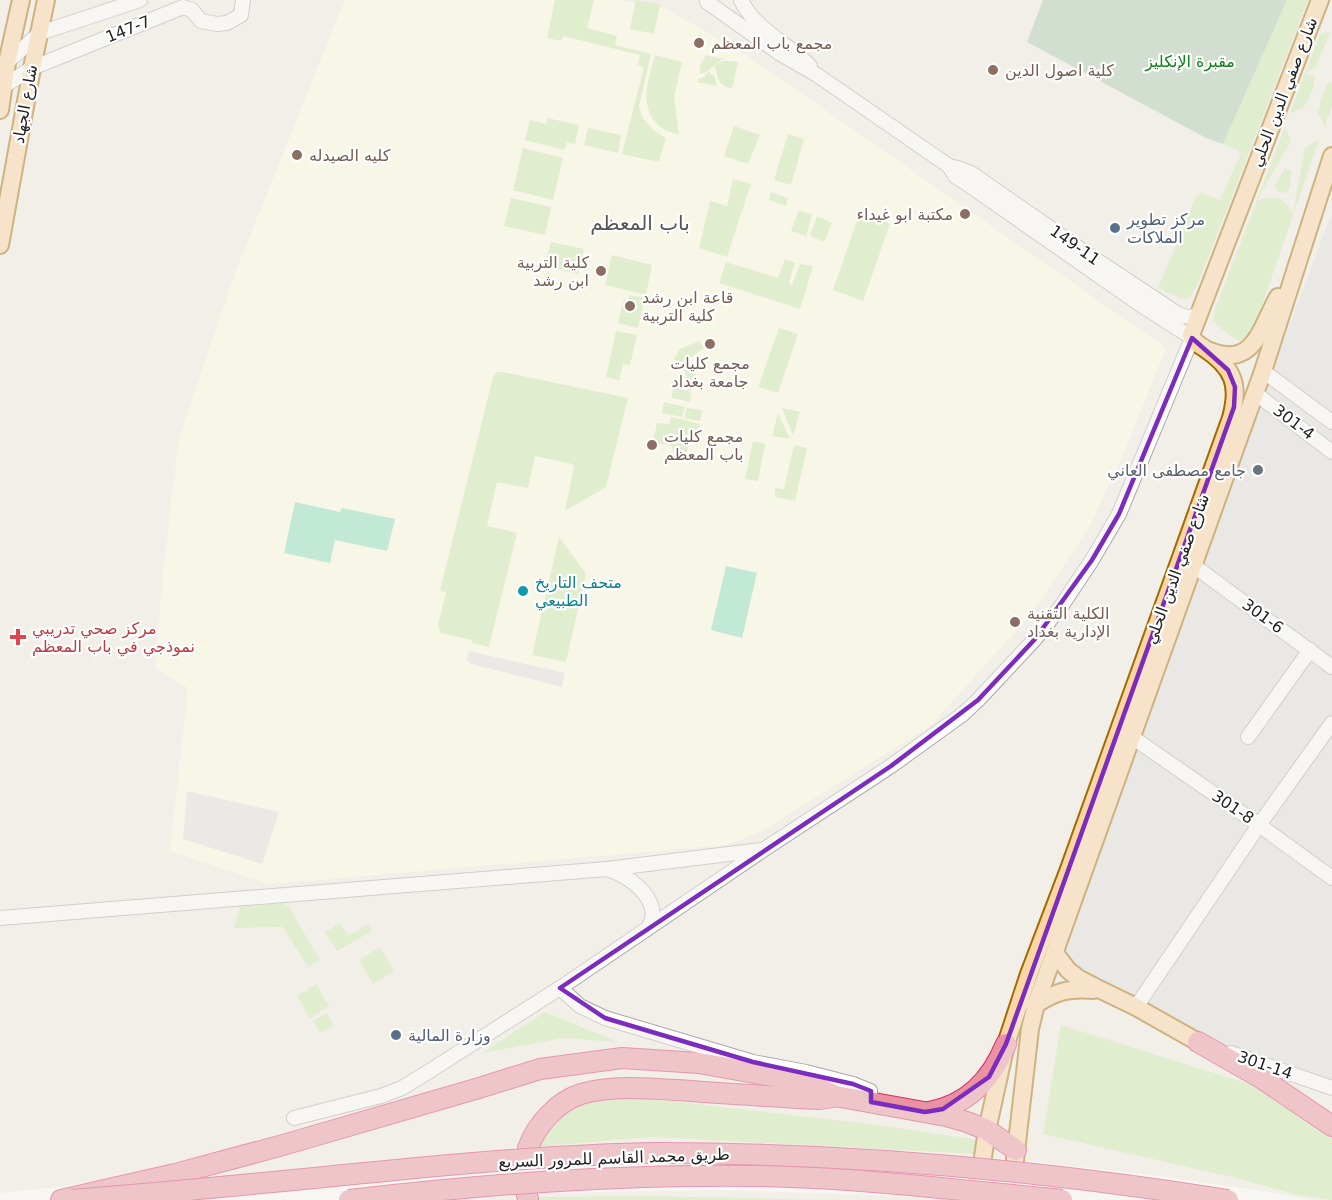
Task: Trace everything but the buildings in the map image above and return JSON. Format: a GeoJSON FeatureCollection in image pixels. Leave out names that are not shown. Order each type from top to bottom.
{"type":"FeatureCollection","features":[{"type":"Feature","properties":{"kind":"highway"},"geometry":{"type":"LineString","coordinates":[[1198,1042],[1261,1078],[1332,1126]]}},
{"type":"Feature","properties":{"kind":"highway"},"geometry":{"type":"LineString","coordinates":[[925,1112],[943,1109],[960,1101],[975,1090],[989,1077],[1006,1044]]}},
{"type":"Feature","properties":{"kind":"highway"},"geometry":{"type":"LineString","coordinates":[[61,1200],[175,1174],[272,1148],[540,1069],[622,1058],[699,1063],[751,1072],[817,1087],[835,1096],[967,1122],[987,1130],[1015,1155]]}},
{"type":"Feature","properties":{"kind":"highway"},"geometry":{"type":"LineString","coordinates":[[528,1148],[544,1119],[560,1106],[580,1095],[603,1090],[648,1089],[820,1099],[835,1096]]}},
{"type":"Feature","properties":{"kind":"highway","name":"طريق محمد القاسم للمرور السريع"},"geometry":{"type":"LineString","coordinates":[[72,1200],[480,1162],[658,1153],[879,1160],[1070,1177],[1228,1200]]}},
{"type":"Feature","properties":{"kind":"highway","name":"طريق محمد القاسم للمرور السريع"},"geometry":{"type":"LineString","coordinates":[[349,1200],[575,1179],[737,1176],[873,1182],[1062,1200]]}},
{"type":"Feature","properties":{"kind":"main road","name":"شارع الجهاد"},"geometry":{"type":"LineString","coordinates":[[0,110],[3,65],[21,0]]}},
{"type":"Feature","properties":{"kind":"main road","name":"شارع الجهاد"},"geometry":{"type":"LineString","coordinates":[[0,245],[46,0]]}},
{"type":"Feature","properties":{"kind":"main road","name":"شارع صفي الدين الحلي"},"geometry":{"type":"LineString","coordinates":[[983,1157],[1006,1044],[1029,974],[1231,418],[1236,395],[1233,380],[1224,365],[1196,341],[1200,310],[1320,0]]}},
{"type":"Feature","properties":{"kind":"main road","name":"شارع صفي الدين الحلي"},"geometry":{"type":"LineString","coordinates":[[1015,1155],[1030,1029],[1036,1004],[1263,371],[1332,156]]}},
{"type":"Feature","properties":{"kind":"main road"},"geometry":{"type":"LineString","coordinates":[[1196,341],[1223,355],[1241,354],[1255,342],[1282,290],[1291,279]]}},
{"type":"Feature","properties":{"kind":"main road"},"geometry":{"type":"LineString","coordinates":[[1055,953],[1068,970],[1078,978],[1198,1042]]}},
{"type":"Feature","properties":{"kind":"main road"},"geometry":{"type":"LineString","coordinates":[[1006,1044],[1022,1018],[1046,998],[1076,988],[1101,990]]}},
{"type":"Feature","properties":{"kind":"street","name":"147-7"},"geometry":{"type":"LineString","coordinates":[[40,33],[140,0]]}},
{"type":"Feature","properties":{"kind":"street","name":"147-7"},"geometry":{"type":"LineString","coordinates":[[32,68],[183,7],[192,10],[201,21],[227,23],[241,15],[243,0]]}},
{"type":"Feature","properties":{"kind":"street"},"geometry":{"type":"LineString","coordinates":[[705,1],[713,3],[724,0]]}},
{"type":"Feature","properties":{"kind":"street","name":"149-11"},"geometry":{"type":"LineString","coordinates":[[741,0],[747,12],[756,21],[803,58],[817,75]]}},
{"type":"Feature","properties":{"kind":"street","name":"149-11"},"geometry":{"type":"LineString","coordinates":[[705,1],[949,166],[956,176],[1196,341]]}},
{"type":"Feature","properties":{"kind":"street"},"geometry":{"type":"LineString","coordinates":[[3,65],[40,33]]}},
{"type":"Feature","properties":{"kind":"street"},"geometry":{"type":"LineString","coordinates":[[2,86],[32,68]]}},
{"type":"Feature","properties":{"kind":"street","name":"149-11"},"geometry":{"type":"LineString","coordinates":[[949,166],[971,173],[1178,314],[1189,318],[1195,316],[1200,310]]}},
{"type":"Feature","properties":{"kind":"street"},"geometry":{"type":"LineString","coordinates":[[294,1118],[381,1096],[402,1088],[560,988],[891,766],[963,714],[1035,639],[1092,560],[1119,514],[1196,341]]}},
{"type":"Feature","properties":{"kind":"street","name":"301-4"},"geometry":{"type":"LineString","coordinates":[[1263,371],[1332,423]]}},
{"type":"Feature","properties":{"kind":"street","name":"301-4"},"geometry":{"type":"LineString","coordinates":[[1255,393],[1331,449]]}},
{"type":"Feature","properties":{"kind":"street","name":"301-6"},"geometry":{"type":"LineString","coordinates":[[1194,566],[1332,666]]}},
{"type":"Feature","properties":{"kind":"street"},"geometry":{"type":"LineString","coordinates":[[1248,737],[1310,650]]}},
{"type":"Feature","properties":{"kind":"street"},"geometry":{"type":"LineString","coordinates":[[1136,1007],[1259,825],[1332,723]]}},
{"type":"Feature","properties":{"kind":"street","name":"301-8"},"geometry":{"type":"LineString","coordinates":[[1132,737],[1332,878]]}},
{"type":"Feature","properties":{"kind":"street"},"geometry":{"type":"LineString","coordinates":[[0,918],[607,869],[763,850]]}},
{"type":"Feature","properties":{"kind":"street"},"geometry":{"type":"LineString","coordinates":[[607,869],[631,879],[644,892],[653,915],[652,923],[647,929]]}},
{"type":"Feature","properties":{"kind":"street"},"geometry":{"type":"LineString","coordinates":[[560,988],[580,1006],[605,1018],[753,1062],[853,1084],[870,1091],[871,1102]]}},
{"type":"Feature","properties":{"kind":"street","name":"301-14"},"geometry":{"type":"LineString","coordinates":[[1198,1042],[1332,1088]]}},
{"type":"Feature","properties":{"kind":"highlighted area"},"geometry":{"type":"Polygon","coordinates":[[[1192,338],[1228,370],[1235,387],[1234,407],[1006,1044],[989,1077],[943,1109],[925,1112],[871,1102],[871,1091],[853,1084],[753,1062],[605,1018],[560,988],[891,766],[978,700],[1035,639],[1092,560],[1119,514],[1192,338]]]}},
{"type":"Feature","properties":{"kind":"shaded area","name":"مجمع كليات باب المعظم"},"geometry":{"type":"Polygon","coordinates":[[[345,0],[622,0],[667,9],[749,57],[1166,348],[1124,452],[1089,527],[1032,613],[929,727],[760,832],[726,845],[270,884],[170,851],[188,688],[155,668],[163,572],[179,438],[235,273],[345,0]]]}},
{"type":"Feature","properties":{"kind":"shaded area"},"geometry":{"type":"Polygon","coordinates":[[[1332,212],[1332,1093],[1198,1042],[1136,1007],[1055,953],[1332,212]]]}},
{"type":"Feature","properties":{"kind":"shaded area"},"geometry":{"type":"Polygon","coordinates":[[[469,651],[565,673],[562,687],[471,664],[467,661],[469,651]]]}},
{"type":"Feature","properties":{"kind":"shaded area"},"geometry":{"type":"Polygon","coordinates":[[[187,791],[279,812],[262,864],[183,839],[187,791]]]}},
{"type":"Feature","properties":{"kind":"green space"},"geometry":{"type":"Polygon","coordinates":[[[555,0],[594,0],[587,28],[617,36],[615,45],[651,54],[639,106],[642,117],[654,131],[666,138],[659,162],[622,154],[644,67],[638,65],[640,55],[563,36],[561,41],[547,38],[555,0]]]}},
{"type":"Feature","properties":{"kind":"green space"},"geometry":{"type":"Polygon","coordinates":[[[636,0],[660,4],[654,34],[630,29],[636,0]]]}},
{"type":"Feature","properties":{"kind":"green space","name":"مقبرة الإنكليز"},"geometry":{"type":"Polygon","coordinates":[[[1043,0],[1287,0],[1223,144],[1206,138],[1027,42],[1043,0]]]}},
{"type":"Feature","properties":{"kind":"green space"},"geometry":{"type":"Polygon","coordinates":[[[1287,0],[1308,0],[1198,284],[1189,298],[1182,299],[1158,288],[1196,197],[1201,193],[1220,200],[1240,155],[1238,150],[1223,144],[1287,0]]]}},
{"type":"Feature","properties":{"kind":"green space"},"geometry":{"type":"Polygon","coordinates":[[[1330,33],[1316,66],[1306,73],[1315,77],[1312,92],[1304,107],[1290,113],[1320,34],[1330,33]]]}},
{"type":"Feature","properties":{"kind":"green space"},"geometry":{"type":"Polygon","coordinates":[[[655,55],[682,62],[674,97],[679,135],[665,130],[656,123],[647,105],[647,85],[655,55]]]}},
{"type":"Feature","properties":{"kind":"green space"},"geometry":{"type":"Polygon","coordinates":[[[706,55],[723,59],[700,74],[700,66],[706,55]]]}},
{"type":"Feature","properties":{"kind":"green space"},"geometry":{"type":"Polygon","coordinates":[[[723,61],[738,62],[732,89],[720,82],[714,67],[723,61]]]}},
{"type":"Feature","properties":{"kind":"green space"},"geometry":{"type":"Polygon","coordinates":[[[709,71],[711,75],[714,75],[717,86],[697,82],[709,71]]]}},
{"type":"Feature","properties":{"kind":"green space"},"geometry":{"type":"Polygon","coordinates":[[[1329,82],[1332,83],[1332,106],[1325,126],[1318,112],[1329,82]]]}},
{"type":"Feature","properties":{"kind":"green space"},"geometry":{"type":"Polygon","coordinates":[[[547,118],[579,125],[575,144],[567,142],[565,150],[525,140],[530,120],[546,124],[547,118]]]}},
{"type":"Feature","properties":{"kind":"green space"},"geometry":{"type":"Polygon","coordinates":[[[734,126],[760,135],[748,164],[724,156],[734,126]]]}},
{"type":"Feature","properties":{"kind":"green space"},"geometry":{"type":"Polygon","coordinates":[[[1285,127],[1291,141],[1257,200],[1278,198],[1293,214],[1305,147],[1319,140],[1250,340],[1245,341],[1230,335],[1213,321],[1214,312],[1285,127]]]}},
{"type":"Feature","properties":{"kind":"green space"},"geometry":{"type":"Polygon","coordinates":[[[588,128],[621,135],[618,153],[584,145],[588,128]]]}},
{"type":"Feature","properties":{"kind":"green space"},"geometry":{"type":"Polygon","coordinates":[[[788,134],[804,139],[791,185],[774,180],[788,134]]]}},
{"type":"Feature","properties":{"kind":"green space"},"geometry":{"type":"Polygon","coordinates":[[[523,148],[563,158],[553,200],[513,190],[523,148]]]}},
{"type":"Feature","properties":{"kind":"green space"},"geometry":{"type":"Polygon","coordinates":[[[1285,168],[1292,171],[1289,190],[1281,193],[1275,185],[1285,168]]]}},
{"type":"Feature","properties":{"kind":"green space"},"geometry":{"type":"Polygon","coordinates":[[[733,179],[751,184],[727,257],[699,248],[710,201],[727,206],[733,179]]]}},
{"type":"Feature","properties":{"kind":"green space"},"geometry":{"type":"Polygon","coordinates":[[[771,192],[788,198],[786,206],[769,200],[771,192]]]}},
{"type":"Feature","properties":{"kind":"green space"},"geometry":{"type":"Polygon","coordinates":[[[511,198],[551,207],[545,235],[504,226],[511,198]]]}},
{"type":"Feature","properties":{"kind":"green space"},"geometry":{"type":"Polygon","coordinates":[[[799,210],[812,215],[806,236],[791,231],[799,210]]]}},
{"type":"Feature","properties":{"kind":"green space"},"geometry":{"type":"Polygon","coordinates":[[[860,212],[890,224],[863,301],[833,290],[860,212]]]}},
{"type":"Feature","properties":{"kind":"green space"},"geometry":{"type":"Polygon","coordinates":[[[817,216],[832,223],[824,242],[810,236],[817,216]]]}},
{"type":"Feature","properties":{"kind":"green space"},"geometry":{"type":"Polygon","coordinates":[[[551,242],[584,249],[578,274],[544,266],[551,242]]]}},
{"type":"Feature","properties":{"kind":"green space"},"geometry":{"type":"Polygon","coordinates":[[[612,255],[652,265],[646,295],[605,285],[612,255]]]}},
{"type":"Feature","properties":{"kind":"green space"},"geometry":{"type":"Polygon","coordinates":[[[785,259],[795,263],[789,283],[792,285],[800,264],[813,266],[800,309],[719,283],[726,262],[778,278],[785,259]]]}},
{"type":"Feature","properties":{"kind":"green space"},"geometry":{"type":"Polygon","coordinates":[[[629,295],[645,298],[638,328],[618,323],[624,299],[628,300],[629,295]]]}},
{"type":"Feature","properties":{"kind":"green space"},"geometry":{"type":"Polygon","coordinates":[[[779,328],[798,334],[778,393],[758,387],[779,328]]]}},
{"type":"Feature","properties":{"kind":"green space"},"geometry":{"type":"Polygon","coordinates":[[[616,331],[637,335],[630,365],[623,364],[619,380],[606,377],[616,331]]]}},
{"type":"Feature","properties":{"kind":"green space"},"geometry":{"type":"Polygon","coordinates":[[[700,341],[704,348],[689,359],[697,369],[692,391],[683,389],[686,373],[674,359],[680,349],[700,341]]]}},
{"type":"Feature","properties":{"kind":"green space"},"geometry":{"type":"Polygon","coordinates":[[[497,372],[628,398],[606,487],[565,511],[574,466],[535,456],[528,488],[497,482],[487,526],[517,533],[489,647],[473,643],[472,640],[441,633],[438,625],[446,592],[440,591],[493,377],[497,372]]]}},
{"type":"Feature","properties":{"kind":"green space"},"geometry":{"type":"Polygon","coordinates":[[[673,387],[691,392],[690,402],[672,398],[673,387]]]}},
{"type":"Feature","properties":{"kind":"green space"},"geometry":{"type":"Polygon","coordinates":[[[664,402],[685,407],[682,417],[662,413],[664,402]]]}},
{"type":"Feature","properties":{"kind":"green space"},"geometry":{"type":"Polygon","coordinates":[[[687,408],[702,410],[700,421],[684,418],[687,408]]]}},
{"type":"Feature","properties":{"kind":"green space"},"geometry":{"type":"Polygon","coordinates":[[[782,408],[800,412],[793,436],[782,408]]]}},
{"type":"Feature","properties":{"kind":"green space"},"geometry":{"type":"Polygon","coordinates":[[[778,413],[790,439],[772,436],[778,413]]]}},
{"type":"Feature","properties":{"kind":"green space"},"geometry":{"type":"Polygon","coordinates":[[[671,417],[700,424],[697,436],[691,435],[686,454],[673,452],[672,446],[653,442],[657,423],[669,424],[671,417]]]}},
{"type":"Feature","properties":{"kind":"green space"},"geometry":{"type":"Polygon","coordinates":[[[753,441],[765,444],[758,481],[745,479],[753,441]]]}},
{"type":"Feature","properties":{"kind":"green space"},"geometry":{"type":"Polygon","coordinates":[[[794,445],[807,448],[795,501],[775,497],[775,488],[784,489],[794,445]]]}},
{"type":"Feature","properties":{"kind":"green space"},"geometry":{"type":"Polygon","coordinates":[[[295,502],[340,512],[342,508],[395,519],[387,551],[335,540],[330,563],[284,553],[295,502]]]}},
{"type":"Feature","properties":{"kind":"green space"},"geometry":{"type":"Polygon","coordinates":[[[559,537],[586,574],[566,662],[532,655],[559,537]]]}},
{"type":"Feature","properties":{"kind":"green space"},"geometry":{"type":"Polygon","coordinates":[[[726,566],[757,573],[742,638],[711,630],[726,566]]]}},
{"type":"Feature","properties":{"kind":"green space"},"geometry":{"type":"Polygon","coordinates":[[[283,903],[289,907],[320,960],[308,967],[283,927],[234,928],[240,907],[283,903]]]}},
{"type":"Feature","properties":{"kind":"green space"},"geometry":{"type":"Polygon","coordinates":[[[340,923],[348,936],[368,924],[372,931],[337,951],[325,932],[340,923]]]}},
{"type":"Feature","properties":{"kind":"green space"},"geometry":{"type":"Polygon","coordinates":[[[380,947],[394,971],[373,984],[359,960],[380,947]]]}},
{"type":"Feature","properties":{"kind":"green space"},"geometry":{"type":"Polygon","coordinates":[[[316,984],[329,1006],[310,1018],[297,996],[316,984]]]}},
{"type":"Feature","properties":{"kind":"green space"},"geometry":{"type":"Polygon","coordinates":[[[545,1012],[617,1042],[562,1038],[482,1053],[545,1012]]]}},
{"type":"Feature","properties":{"kind":"green space"},"geometry":{"type":"Polygon","coordinates":[[[327,1013],[334,1025],[320,1033],[313,1021],[327,1013]]]}},
{"type":"Feature","properties":{"kind":"green space"},"geometry":{"type":"Polygon","coordinates":[[[1061,1025],[1265,1089],[1332,1135],[1332,1200],[1297,1195],[1232,1177],[1043,1134],[1061,1025]]]}},
{"type":"Feature","properties":{"kind":"green space"},"geometry":{"type":"Polygon","coordinates":[[[599,1098],[646,1098],[885,1126],[980,1140],[975,1154],[652,1137],[536,1147],[549,1127],[570,1109],[599,1098]]]}},
{"type":"Feature","properties":{"kind":"green space"},"geometry":{"type":"Polygon","coordinates":[[[656,1196],[821,1200],[539,1200],[537,1197],[656,1196]]]}},
{"type":"Feature","properties":{"kind":"pier"},"geometry":{"type":"Polygon","coordinates":[[[625,1143],[745,1143],[926,1152],[1151,1175],[1310,1200],[957,1200],[721,1190],[549,1193],[456,1200],[0,1200],[0,1193],[67,1186],[139,1174],[194,1180],[480,1151],[625,1143]]]}},
{"type":"Feature","properties":{"kind":"place","name":"مجمع باب المعظم"},"geometry":{"type":"Point","coordinates":[699,43]}},
{"type":"Feature","properties":{"kind":"place","name":"كلية اصول الدين"},"geometry":{"type":"Point","coordinates":[993,70]}},
{"type":"Feature","properties":{"kind":"place","name":"كليه الصيدله"},"geometry":{"type":"Point","coordinates":[297,155]}},
{"type":"Feature","properties":{"kind":"place","name":"مكتبة ابو غيداء"},"geometry":{"type":"Point","coordinates":[965,214]}},
{"type":"Feature","properties":{"kind":"place","name":"مركز تطوير الملاكات"},"geometry":{"type":"Point","coordinates":[1115,228]}},
{"type":"Feature","properties":{"kind":"place","name":"كلية التربية ابن رشد"},"geometry":{"type":"Point","coordinates":[601,271]}},
{"type":"Feature","properties":{"kind":"place","name":"قاعة ابن رشد كلية التربية"},"geometry":{"type":"Point","coordinates":[630,306]}},
{"type":"Feature","properties":{"kind":"place","name":"مجمع كليات جامعة بغداد"},"geometry":{"type":"Point","coordinates":[710,344]}},
{"type":"Feature","properties":{"kind":"place","name":"مجمع كليات باب المعظم"},"geometry":{"type":"Point","coordinates":[652,445]}},
{"type":"Feature","properties":{"kind":"place","name":"جامع مصطفى العاني"},"geometry":{"type":"Point","coordinates":[1258,470]}},
{"type":"Feature","properties":{"kind":"place","name":"متحف التاريخ الطبيعي"},"geometry":{"type":"Point","coordinates":[523,591]}},
{"type":"Feature","properties":{"kind":"place","name":"الكلية التقنية الإدارية بغداد"},"geometry":{"type":"Point","coordinates":[1015,622]}},
{"type":"Feature","properties":{"kind":"place","name":"مركز صحي تدريبي نموذجي في باب المعظم"},"geometry":{"type":"Point","coordinates":[18,637]}},
{"type":"Feature","properties":{"kind":"place","name":"وزارة المالية"},"geometry":{"type":"Point","coordinates":[396,1035]}},
{"type":"Feature","properties":{"kind":"district","name":"باب المعظم"},"geometry":{"type":"Point","coordinates":[640,223]}}]}
